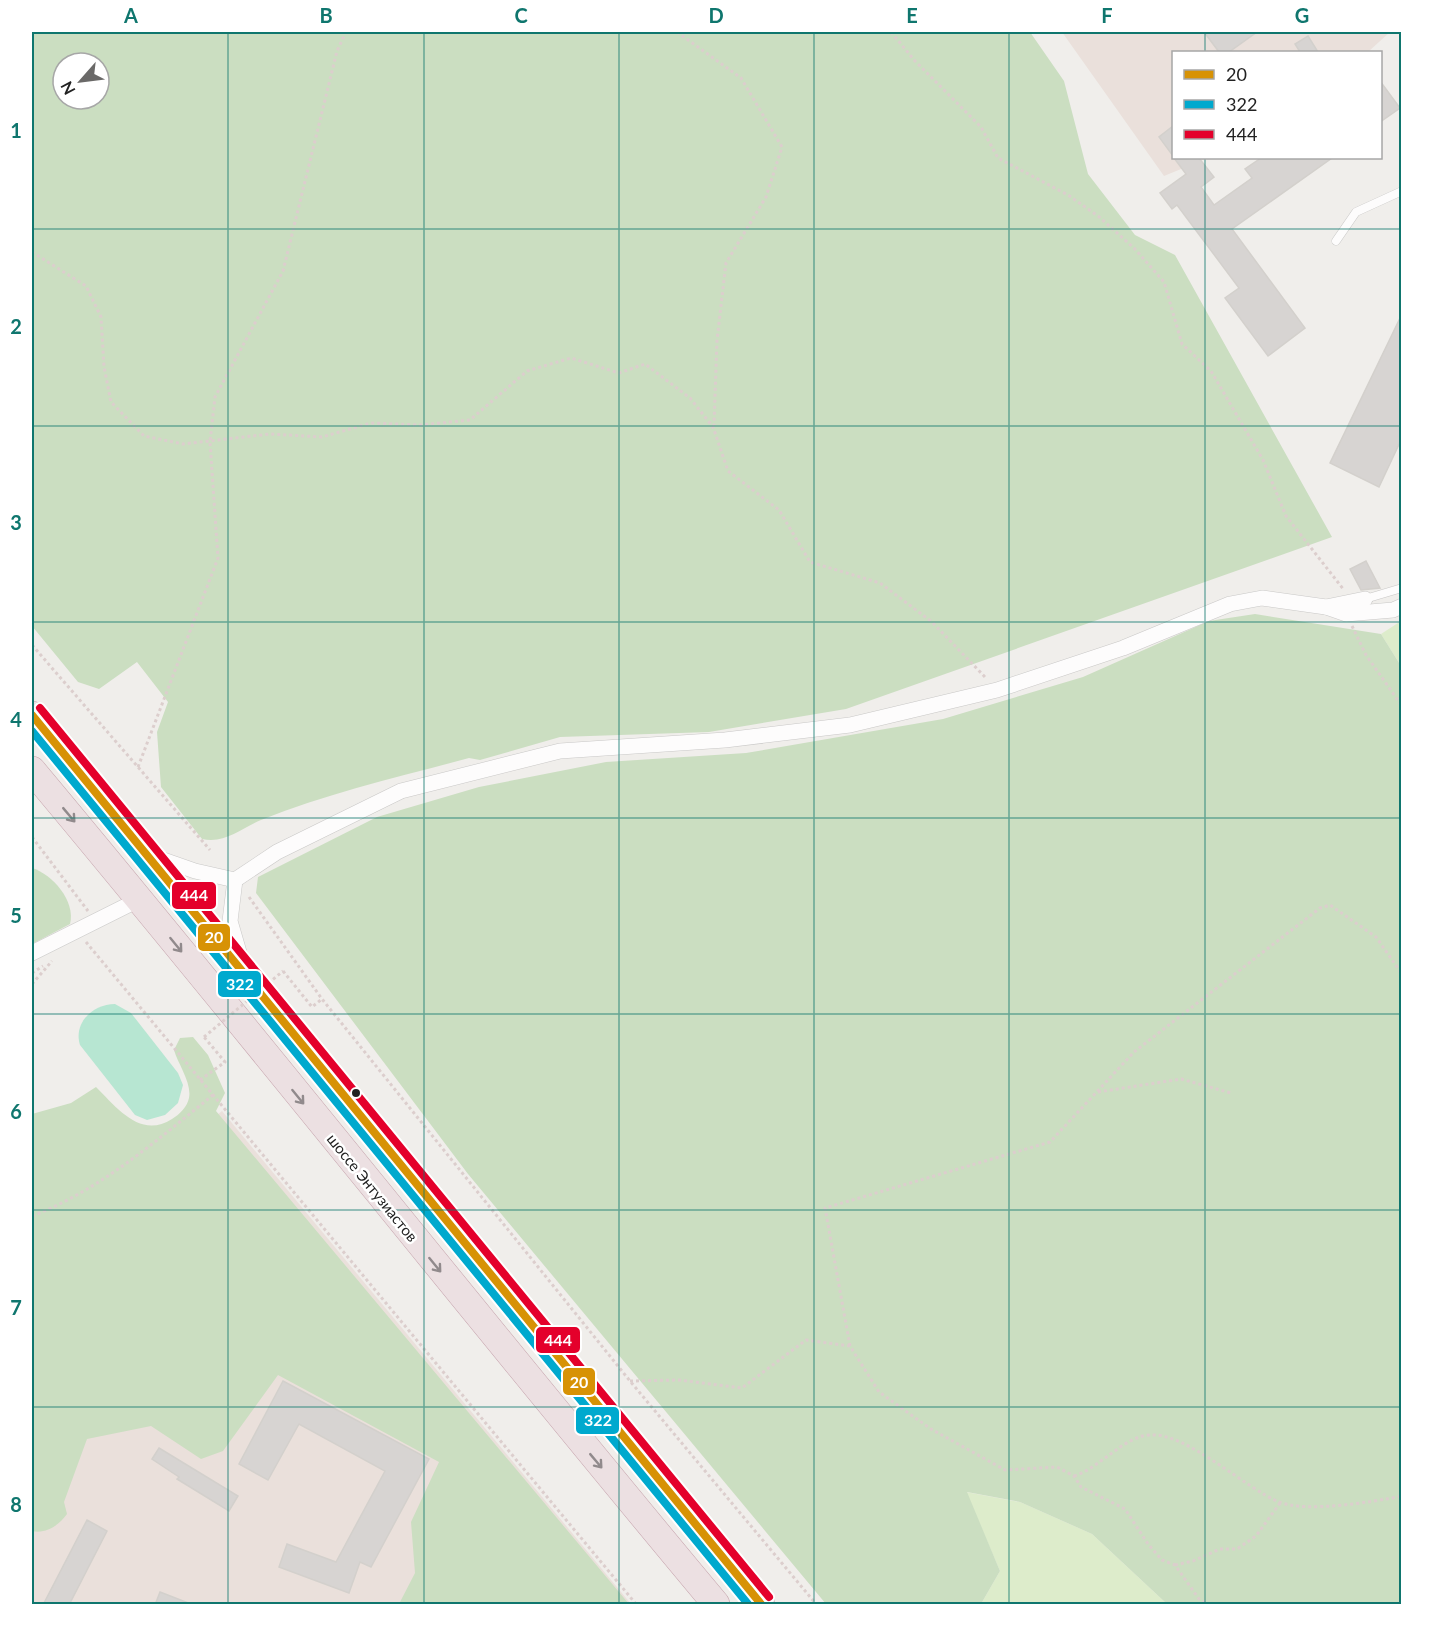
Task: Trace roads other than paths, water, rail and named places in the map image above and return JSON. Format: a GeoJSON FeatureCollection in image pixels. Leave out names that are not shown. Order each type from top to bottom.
{"type":"FeatureCollection","features":[{"type":"Feature","properties":{"kind":"highway"},"geometry":{"type":"LineString","coordinates":[[32,715],[761,1605]]}},
{"type":"Feature","properties":{"kind":"highway","name":"шоссе Энтузиастов"},"geometry":{"type":"LineString","coordinates":[[32,770],[140,899],[531,1384],[716,1605]]}},
{"type":"Feature","properties":{"kind":"street"},"geometry":{"type":"LineString","coordinates":[[251,984],[237,951],[230,921],[240,886],[277,852],[400,791],[560,752],[725,740],[850,725],[997,690],[1123,648],[1230,603],[1262,597],[1326,607],[1393,610],[1401,606]]}},
{"type":"Feature","properties":{"kind":"street"},"geometry":{"type":"LineString","coordinates":[[1348,608],[1365,599]]}},
{"type":"Feature","properties":{"kind":"street"},"geometry":{"type":"LineString","coordinates":[[142,850],[168,863],[240,886]]}},
{"type":"Feature","properties":{"kind":"street"},"geometry":{"type":"LineString","coordinates":[[32,953],[140,899]]}},
{"type":"Feature","properties":{"kind":"lane"},"geometry":{"type":"LineString","coordinates":[[1336,242],[1356,212],[1401,191]]}},
{"type":"Feature","properties":{"kind":"lane"},"geometry":{"type":"LineString","coordinates":[[1365,599],[1401,588]]}}]}
